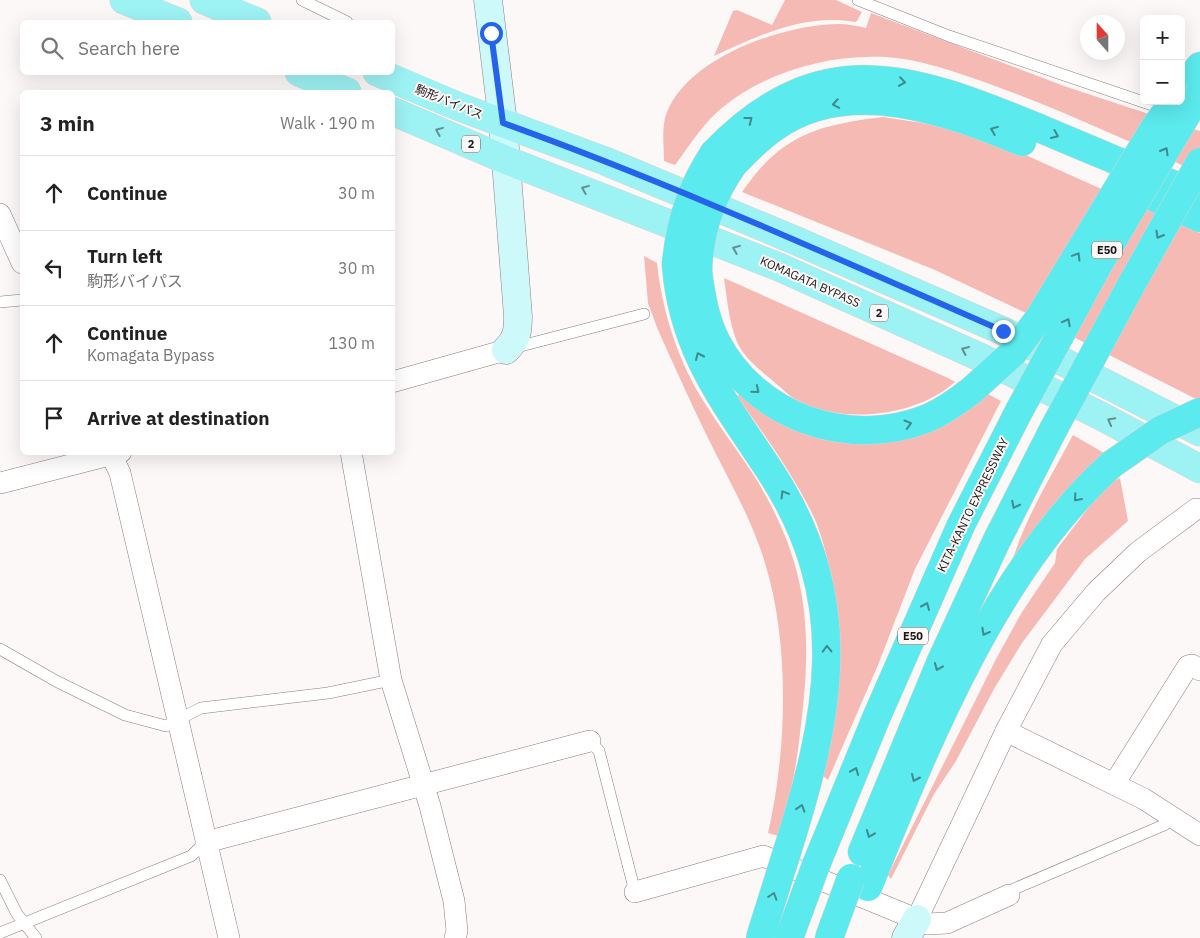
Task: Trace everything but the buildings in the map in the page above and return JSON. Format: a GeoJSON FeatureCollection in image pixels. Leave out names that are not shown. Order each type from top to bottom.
{"type":"FeatureCollection","features":[{"type":"Feature","properties":{"kind":"highway"},"geometry":{"type":"LineString","coordinates":[[1185,86],[1200,66]]}},
{"type":"Feature","properties":{"kind":"highway"},"geometry":{"type":"LineString","coordinates":[[760,938],[807,788],[819,735],[826,687],[827,646],[825,611],[807,543],[792,508],[717,391],[689,334],[678,292],[687,268],[699,250],[723,159],[737,130],[760,111],[785,97],[839,80],[869,79],[902,82],[933,88],[975,101],[1200,196]]}},
{"type":"Feature","properties":{"kind":"highway","name":"KITA-KANTO EXPRESSWAY"},"geometry":{"type":"LineString","coordinates":[[789,938],[816,865],[877,716],[961,525],[1019,411],[1097,267],[1200,92]]}},
{"type":"Feature","properties":{"kind":"highway"},"geometry":{"type":"LineString","coordinates":[[723,159],[753,144],[776,126],[798,115],[823,106],[849,102],[882,101],[914,105],[987,127],[1200,218]]}},
{"type":"Feature","properties":{"kind":"highway"},"geometry":{"type":"LineString","coordinates":[[687,268],[700,293],[716,340],[729,362],[750,385],[792,415],[818,425],[837,429],[876,431],[903,426],[928,418],[950,407],[1014,352],[1039,318],[1155,127],[1171,105]]}},
{"type":"Feature","properties":{"kind":"highway","name":"E50"},"geometry":{"type":"LineString","coordinates":[[829,938],[860,883],[941,661],[996,542],[1053,430],[1200,162]]}},
{"type":"Feature","properties":{"kind":"highway"},"geometry":{"type":"LineString","coordinates":[[849,938],[860,883],[942,716],[1008,591],[1029,558],[1089,485],[1112,464],[1161,430],[1200,412]]}},
{"type":"Feature","properties":{"kind":"main road"},"geometry":{"type":"LineString","coordinates":[[109,0],[135,5],[173,20]]}},
{"type":"Feature","properties":{"kind":"main road"},"geometry":{"type":"LineString","coordinates":[[204,0],[252,20]]}},
{"type":"Feature","properties":{"kind":"main road"},"geometry":{"type":"LineString","coordinates":[[306,75],[342,90]]}},
{"type":"Feature","properties":{"kind":"main road","name":"駒形バイパス"},"geometry":{"type":"LineString","coordinates":[[384,75],[503,123],[605,161],[781,234],[1003,331],[1200,432]]}},
{"type":"Feature","properties":{"kind":"main road","name":"2"},"geometry":{"type":"LineString","coordinates":[[395,112],[506,160],[780,267],[990,362],[1100,415],[1200,469]]}},
{"type":"Feature","properties":{"kind":"street"},"geometry":{"type":"LineString","coordinates":[[395,381],[506,350],[514,342],[518,331],[503,123],[488,0]]}},
{"type":"Feature","properties":{"kind":"street"},"geometry":{"type":"LineString","coordinates":[[0,214],[16,232],[20,253]]}},
{"type":"Feature","properties":{"kind":"street"},"geometry":{"type":"LineString","coordinates":[[0,483],[106,455]]}},
{"type":"Feature","properties":{"kind":"street"},"geometry":{"type":"LineString","coordinates":[[115,455],[229,938]]}},
{"type":"Feature","properties":{"kind":"street"},"geometry":{"type":"LineString","coordinates":[[352,455],[391,680],[454,902],[457,931],[455,938]]}},
{"type":"Feature","properties":{"kind":"street"},"geometry":{"type":"LineString","coordinates":[[911,929],[1006,730],[1052,644],[1096,592],[1138,552],[1196,509]]}},
{"type":"Feature","properties":{"kind":"street"},"geometry":{"type":"LineString","coordinates":[[1114,784],[1188,666],[1192,665],[1200,670]]}},
{"type":"Feature","properties":{"kind":"street"},"geometry":{"type":"LineString","coordinates":[[1006,730],[1114,784],[1173,816],[1200,834]]}},
{"type":"Feature","properties":{"kind":"street"},"geometry":{"type":"LineString","coordinates":[[206,842],[590,741]]}},
{"type":"Feature","properties":{"kind":"street"},"geometry":{"type":"LineString","coordinates":[[635,892],[763,856],[911,929],[928,924],[947,923],[1009,895]]}},
{"type":"Feature","properties":{"kind":"lane"},"geometry":{"type":"LineString","coordinates":[[302,0],[343,20]]}},
{"type":"Feature","properties":{"kind":"lane"},"geometry":{"type":"LineString","coordinates":[[858,0],[948,36],[1200,122]]}},
{"type":"Feature","properties":{"kind":"lane"},"geometry":{"type":"LineString","coordinates":[[0,302],[20,300]]}},
{"type":"Feature","properties":{"kind":"lane"},"geometry":{"type":"LineString","coordinates":[[506,350],[644,314]]}},
{"type":"Feature","properties":{"kind":"lane"},"geometry":{"type":"LineString","coordinates":[[0,649],[56,681],[125,716],[166,726],[201,708],[328,692],[391,680]]}},
{"type":"Feature","properties":{"kind":"lane"},"geometry":{"type":"LineString","coordinates":[[590,741],[599,750],[635,892]]}},
{"type":"Feature","properties":{"kind":"lane"},"geometry":{"type":"LineString","coordinates":[[1009,895],[1014,889],[1164,825],[1173,816]]}},
{"type":"Feature","properties":{"kind":"lane"},"geometry":{"type":"LineString","coordinates":[[0,934],[191,856],[206,842]]}},
{"type":"Feature","properties":{"kind":"lane"},"geometry":{"type":"LineString","coordinates":[[0,880],[17,914],[36,938]]}},
{"type":"Feature","properties":{"kind":"shaded area"},"geometry":{"type":"Polygon","coordinates":[[[785,0],[836,0],[862,12],[855,22],[818,21],[782,28],[714,56],[733,11],[737,10],[772,25],[785,0]]]}},
{"type":"Feature","properties":{"kind":"shaded area"},"geometry":{"type":"Polygon","coordinates":[[[871,13],[1064,86],[1200,131],[1200,173],[1012,92],[936,66],[886,57],[843,58],[821,62],[800,67],[759,84],[740,94],[716,113],[675,165],[664,161],[663,130],[667,112],[678,92],[695,75],[741,47],[766,37],[792,30],[839,24],[866,28],[871,13]]]}},
{"type":"Feature","properties":{"kind":"shaded area"},"geometry":{"type":"Polygon","coordinates":[[[883,117],[929,124],[1010,148],[1200,233],[1200,401],[1024,312],[935,270],[742,192],[771,157],[786,145],[802,136],[839,124],[883,117]]]}},
{"type":"Feature","properties":{"kind":"shaded area"},"geometry":{"type":"Polygon","coordinates":[[[644,256],[657,263],[663,300],[673,337],[696,389],[753,474],[785,536],[795,565],[802,595],[806,656],[805,689],[793,781],[787,809],[778,836],[768,833],[779,768],[783,698],[779,628],[773,594],[753,529],[698,418],[658,330],[648,303],[644,256]]]}},
{"type":"Feature","properties":{"kind":"shaded area"},"geometry":{"type":"Polygon","coordinates":[[[724,278],[955,382],[939,394],[920,403],[900,410],[878,414],[856,415],[835,413],[815,408],[797,400],[758,368],[740,348],[730,318],[724,278]]]}},
{"type":"Feature","properties":{"kind":"shaded area"},"geometry":{"type":"Polygon","coordinates":[[[743,392],[781,420],[955,418],[988,394],[1001,401],[915,569],[878,665],[828,780],[823,776],[834,721],[840,669],[840,643],[835,590],[814,517],[785,466],[737,396],[743,392]]]}},
{"type":"Feature","properties":{"kind":"shaded area"},"geometry":{"type":"Polygon","coordinates":[[[1073,435],[1104,453],[1064,496],[1009,574],[1020,538],[1028,520],[1073,435]]]}},
{"type":"Feature","properties":{"kind":"shaded area"},"geometry":{"type":"Polygon","coordinates":[[[1120,478],[1128,521],[1085,559],[1022,643],[994,689],[956,761],[934,794],[891,879],[888,875],[996,659],[1022,612],[1055,563],[1057,549],[1092,503],[1114,481],[1120,478]]]}},
{"type":"Feature","properties":{"kind":"route"},"geometry":{"type":"LineString","coordinates":[[491,33],[503,123],[605,161],[799,242],[1003,331]]}}]}
